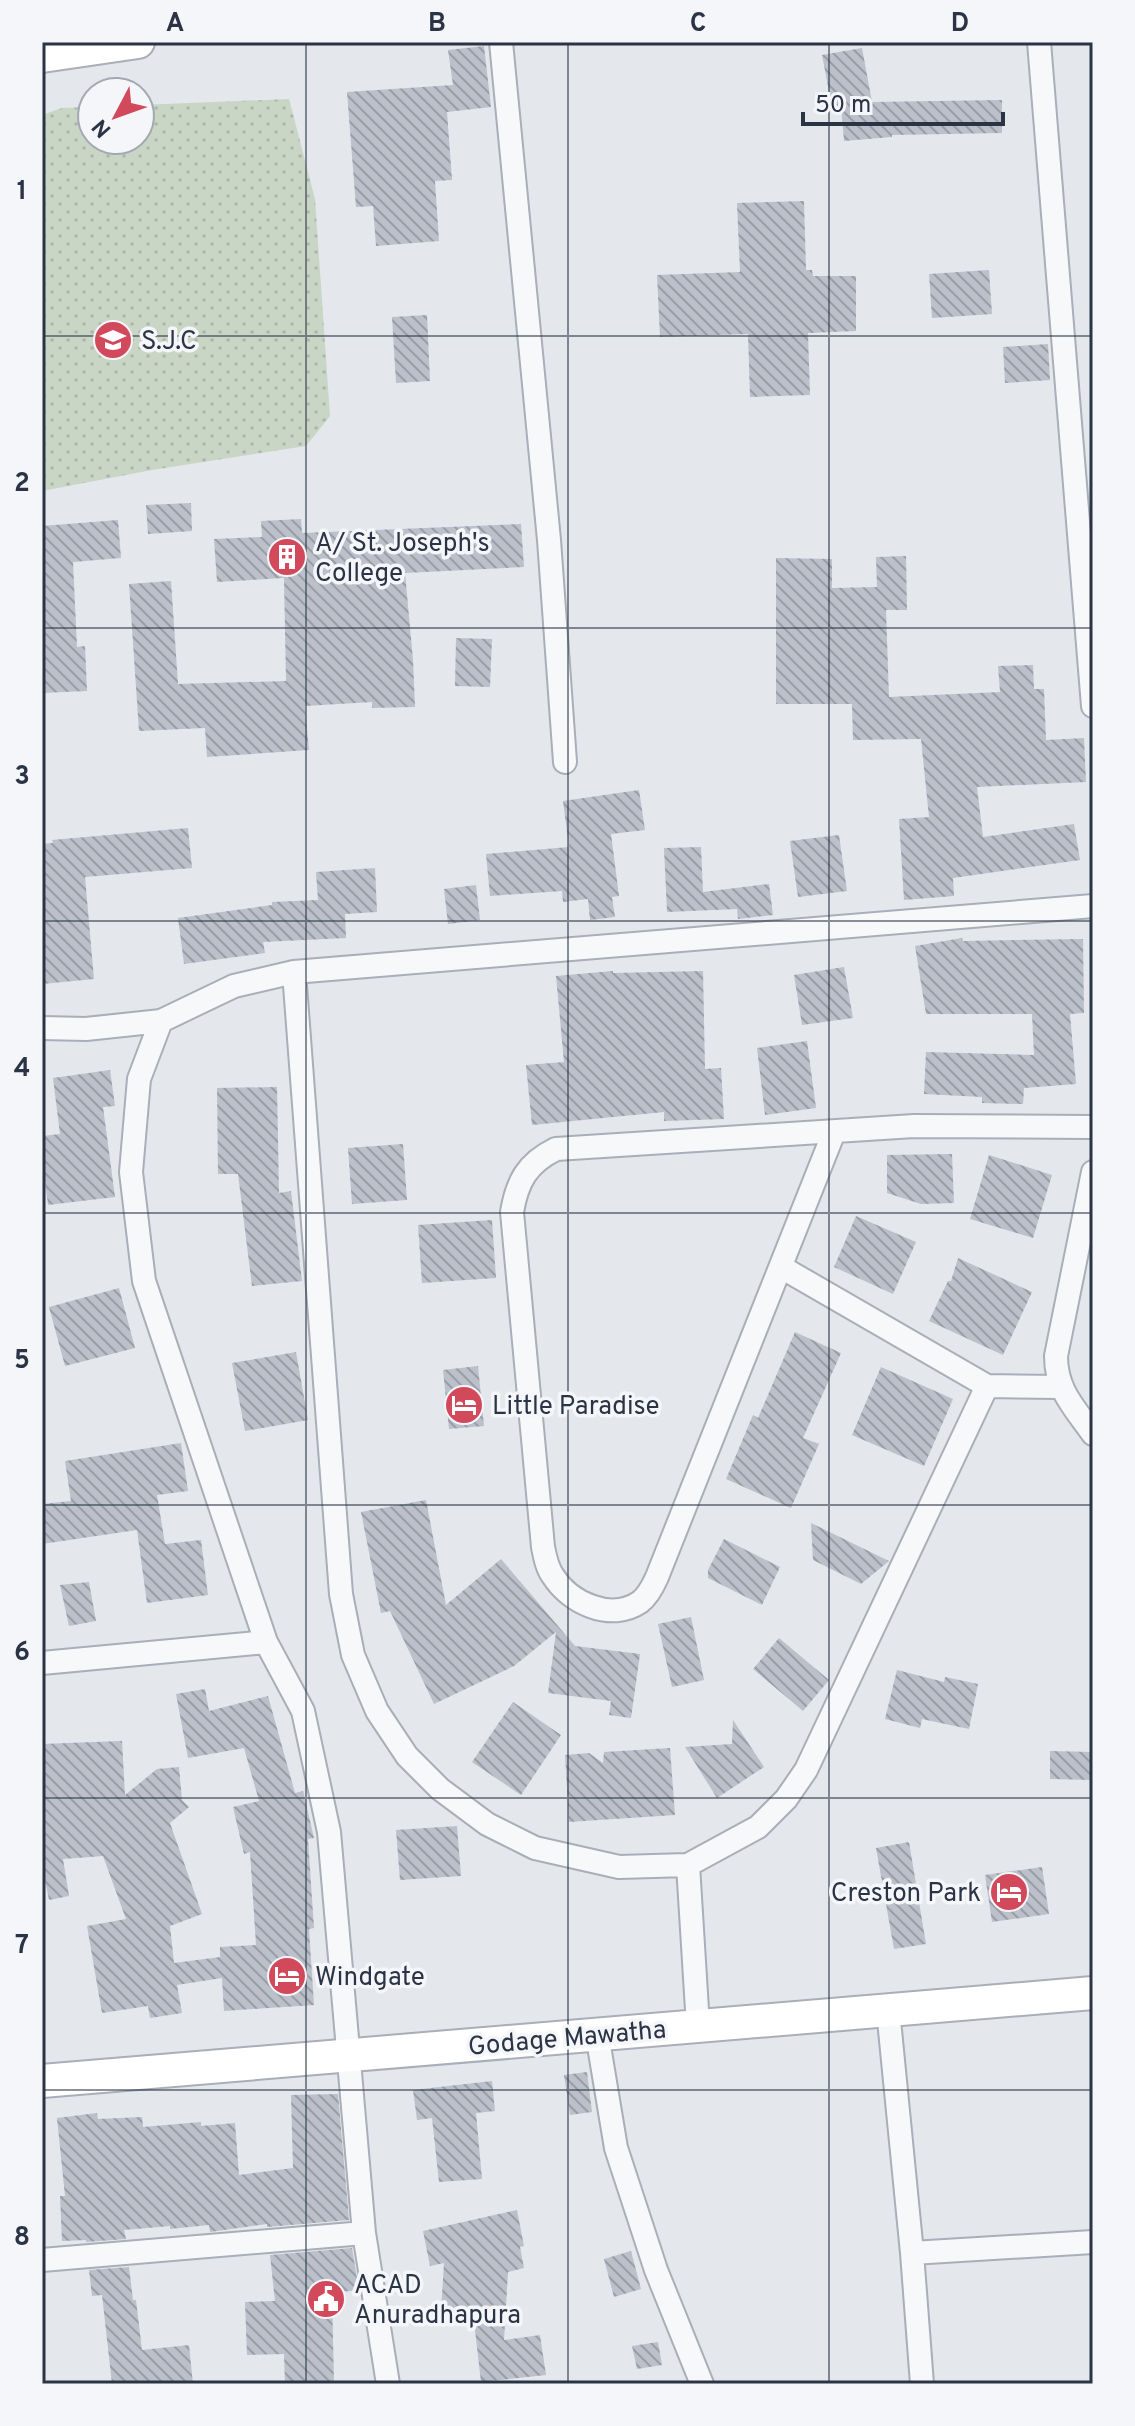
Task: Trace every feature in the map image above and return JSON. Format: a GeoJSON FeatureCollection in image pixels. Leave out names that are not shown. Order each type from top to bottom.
{"type":"FeatureCollection","features":[{"type":"Feature","properties":{"kind":"street"},"geometry":{"type":"LineString","coordinates":[[42,56],[138,42]]}},
{"type":"Feature","properties":{"kind":"street"},"geometry":{"type":"LineString","coordinates":[[501,42],[549,540],[565,762]]}},
{"type":"Feature","properties":{"kind":"street"},"geometry":{"type":"LineString","coordinates":[[1039,42],[1093,706]]}},
{"type":"Feature","properties":{"kind":"street"},"geometry":{"type":"LineString","coordinates":[[42,1028],[86,1029],[161,1021],[234,986],[294,972],[1093,906]]}},
{"type":"Feature","properties":{"kind":"street"},"geometry":{"type":"LineString","coordinates":[[294,972],[341,1594],[353,1655],[377,1711],[407,1756],[440,1789],[487,1824],[535,1848],[619,1867],[688,1865],[758,1827],[786,1799],[806,1770],[987,1386]]}},
{"type":"Feature","properties":{"kind":"street"},"geometry":{"type":"LineString","coordinates":[[161,1021],[139,1079],[131,1172],[144,1281],[266,1642],[303,1711],[329,1832],[364,2233],[388,2384]]}},
{"type":"Feature","properties":{"kind":"street"},"geometry":{"type":"LineString","coordinates":[[834,1132],[657,1577],[641,1601],[617,1610],[598,1609],[581,1602],[565,1591],[553,1576],[543,1547],[512,1212],[521,1179],[544,1155],[556,1149],[914,1126],[1093,1127]]}},
{"type":"Feature","properties":{"kind":"street"},"geometry":{"type":"LineString","coordinates":[[1090,1423],[1060,1387],[1056,1356],[1093,1172]]}},
{"type":"Feature","properties":{"kind":"street"},"geometry":{"type":"LineString","coordinates":[[781,1267],[987,1386],[1060,1387]]}},
{"type":"Feature","properties":{"kind":"street"},"geometry":{"type":"LineString","coordinates":[[42,1663],[266,1642]]}},
{"type":"Feature","properties":{"kind":"street"},"geometry":{"type":"LineString","coordinates":[[688,1865],[698,2026]]}},
{"type":"Feature","properties":{"kind":"street","name":"Godage Mawatha"},"geometry":{"type":"LineString","coordinates":[[42,2081],[1093,1993]]}},
{"type":"Feature","properties":{"kind":"street"},"geometry":{"type":"LineString","coordinates":[[888,2010],[922,2384]]}},
{"type":"Feature","properties":{"kind":"street"},"geometry":{"type":"LineString","coordinates":[[597,2034],[616,2148],[656,2270],[702,2384]]}},
{"type":"Feature","properties":{"kind":"street"},"geometry":{"type":"LineString","coordinates":[[42,2260],[364,2233]]}},
{"type":"Feature","properties":{"kind":"street"},"geometry":{"type":"LineString","coordinates":[[912,2253],[1093,2242]]}},
{"type":"Feature","properties":{"kind":"green space"},"geometry":{"type":"Polygon","coordinates":[[[289,99],[315,199],[330,416],[306,446],[42,491],[42,115],[62,108],[76,108],[76,156],[156,156],[156,104],[289,99]]]}},
{"type":"Feature","properties":{"kind":"building"},"geometry":{"type":"Polygon","coordinates":[[[484,46],[491,107],[447,112],[452,180],[435,181],[439,241],[376,246],[373,206],[356,207],[347,92],[453,85],[448,50],[484,46]]]}},
{"type":"Feature","properties":{"kind":"building"},"geometry":{"type":"Polygon","coordinates":[[[862,48],[872,102],[1002,100],[1002,133],[892,135],[844,141],[841,105],[832,107],[822,55],[862,48]]]}},
{"type":"Feature","properties":{"kind":"building"},"geometry":{"type":"Polygon","coordinates":[[[804,201],[806,270],[812,270],[813,276],[856,276],[856,331],[808,333],[810,395],[750,397],[748,334],[660,337],[657,275],[740,272],[737,203],[804,201]]]}},
{"type":"Feature","properties":{"kind":"building"},"geometry":{"type":"Polygon","coordinates":[[[989,270],[992,314],[932,318],[929,274],[989,270]]]}},
{"type":"Feature","properties":{"kind":"building"},"geometry":{"type":"Polygon","coordinates":[[[427,315],[430,381],[396,383],[392,317],[427,315]]]}},
{"type":"Feature","properties":{"kind":"building"},"geometry":{"type":"Polygon","coordinates":[[[1048,344],[1050,380],[1005,383],[1003,347],[1048,344]]]}},
{"type":"Feature","properties":{"kind":"building"},"geometry":{"type":"Polygon","coordinates":[[[191,503],[192,531],[148,534],[146,505],[191,503]]]}},
{"type":"Feature","properties":{"kind":"building"},"geometry":{"type":"Polygon","coordinates":[[[301,519],[302,533],[521,524],[524,567],[405,573],[415,707],[372,708],[372,702],[305,706],[309,750],[207,757],[205,728],[139,731],[129,584],[171,581],[178,684],[286,681],[284,578],[217,582],[214,539],[262,537],[261,521],[301,519]]]}},
{"type":"Feature","properties":{"kind":"building"},"geometry":{"type":"Polygon","coordinates":[[[118,520],[121,558],[73,562],[77,647],[85,646],[87,691],[42,693],[42,526],[118,520]]]}},
{"type":"Feature","properties":{"kind":"building"},"geometry":{"type":"Polygon","coordinates":[[[906,556],[907,610],[886,610],[889,697],[1000,692],[998,666],[1033,665],[1034,689],[1044,689],[1046,740],[1084,738],[1086,782],[977,787],[983,837],[1074,824],[1080,860],[953,878],[954,896],[904,900],[899,819],[929,817],[921,739],[853,740],[852,704],[776,704],[776,558],[832,559],[832,588],[877,587],[876,557],[906,556]]]}},
{"type":"Feature","properties":{"kind":"building"},"geometry":{"type":"Polygon","coordinates":[[[456,638],[492,639],[490,687],[455,686],[456,638]]]}},
{"type":"Feature","properties":{"kind":"building"},"geometry":{"type":"Polygon","coordinates":[[[639,790],[645,830],[611,834],[619,896],[612,897],[615,917],[590,920],[588,899],[563,902],[562,891],[490,896],[486,854],[569,847],[563,801],[639,790]]]}},
{"type":"Feature","properties":{"kind":"building"},"geometry":{"type":"Polygon","coordinates":[[[188,828],[192,868],[85,877],[94,979],[42,984],[42,844],[53,843],[52,840],[188,828]]]}},
{"type":"Feature","properties":{"kind":"building"},"geometry":{"type":"Polygon","coordinates":[[[839,835],[847,891],[798,897],[790,841],[839,835]]]}},
{"type":"Feature","properties":{"kind":"building"},"geometry":{"type":"Polygon","coordinates":[[[701,847],[703,892],[769,884],[773,915],[738,919],[737,909],[667,912],[664,848],[701,847]]]}},
{"type":"Feature","properties":{"kind":"building"},"geometry":{"type":"Polygon","coordinates":[[[375,868],[377,912],[345,914],[346,938],[263,942],[265,953],[184,964],[178,918],[272,905],[272,902],[318,900],[316,872],[375,868]]]}},
{"type":"Feature","properties":{"kind":"building"},"geometry":{"type":"Polygon","coordinates":[[[476,885],[480,920],[448,924],[444,889],[476,885]]]}},
{"type":"Feature","properties":{"kind":"building"},"geometry":{"type":"Polygon","coordinates":[[[962,938],[963,941],[1083,939],[1084,1013],[1070,1014],[1076,1084],[1024,1088],[1023,1104],[982,1103],[982,1097],[924,1094],[926,1052],[1034,1055],[1032,1014],[926,1014],[915,946],[962,938]]]}},
{"type":"Feature","properties":{"kind":"building"},"geometry":{"type":"Polygon","coordinates":[[[844,967],[853,1018],[802,1025],[794,975],[844,967]]]}},
{"type":"Feature","properties":{"kind":"building"},"geometry":{"type":"Polygon","coordinates":[[[613,971],[703,971],[705,1069],[721,1068],[724,1119],[664,1121],[664,1112],[532,1125],[526,1065],[564,1062],[556,976],[613,971]]]}},
{"type":"Feature","properties":{"kind":"building"},"geometry":{"type":"Polygon","coordinates":[[[807,1041],[816,1108],[765,1115],[757,1048],[807,1041]]]}},
{"type":"Feature","properties":{"kind":"building"},"geometry":{"type":"Polygon","coordinates":[[[110,1070],[115,1106],[103,1107],[115,1197],[48,1205],[42,1136],[60,1134],[53,1078],[110,1070]]]}},
{"type":"Feature","properties":{"kind":"building"},"geometry":{"type":"Polygon","coordinates":[[[277,1087],[279,1193],[291,1191],[302,1281],[252,1286],[238,1174],[218,1174],[217,1088],[277,1087]]]}},
{"type":"Feature","properties":{"kind":"building"},"geometry":{"type":"Polygon","coordinates":[[[403,1144],[407,1200],[352,1204],[348,1148],[403,1144]]]}},
{"type":"Feature","properties":{"kind":"building"},"geometry":{"type":"Polygon","coordinates":[[[952,1154],[954,1203],[921,1204],[887,1193],[887,1155],[952,1154]]]}},
{"type":"Feature","properties":{"kind":"building"},"geometry":{"type":"Polygon","coordinates":[[[989,1155],[1052,1175],[1033,1238],[970,1219],[989,1155]]]}},
{"type":"Feature","properties":{"kind":"building"},"geometry":{"type":"Polygon","coordinates":[[[856,1216],[916,1242],[893,1294],[834,1267],[856,1216]]]}},
{"type":"Feature","properties":{"kind":"building"},"geometry":{"type":"Polygon","coordinates":[[[492,1220],[496,1278],[422,1283],[418,1225],[492,1220]]]}},
{"type":"Feature","properties":{"kind":"building"},"geometry":{"type":"Polygon","coordinates":[[[958,1258],[1032,1292],[1003,1355],[929,1321],[948,1281],[951,1281],[958,1258]]]}},
{"type":"Feature","properties":{"kind":"building"},"geometry":{"type":"Polygon","coordinates":[[[119,1288],[135,1348],[65,1366],[49,1307],[119,1288]]]}},
{"type":"Feature","properties":{"kind":"building"},"geometry":{"type":"Polygon","coordinates":[[[795,1332],[841,1353],[803,1438],[819,1444],[791,1508],[726,1479],[753,1415],[758,1418],[795,1332]]]}},
{"type":"Feature","properties":{"kind":"building"},"geometry":{"type":"Polygon","coordinates":[[[296,1352],[308,1420],[245,1431],[232,1363],[296,1352]]]}},
{"type":"Feature","properties":{"kind":"building","name":"Little Paradise"},"geometry":{"type":"Polygon","coordinates":[[[478,1366],[484,1426],[449,1429],[443,1370],[478,1366]]]}},
{"type":"Feature","properties":{"kind":"building"},"geometry":{"type":"Polygon","coordinates":[[[881,1367],[953,1399],[924,1466],[852,1435],[881,1367]]]}},
{"type":"Feature","properties":{"kind":"building"},"geometry":{"type":"Polygon","coordinates":[[[181,1443],[188,1491],[157,1495],[165,1544],[201,1540],[208,1595],[147,1603],[137,1530],[42,1544],[42,1504],[71,1501],[65,1461],[181,1443]]]}},
{"type":"Feature","properties":{"kind":"building"},"geometry":{"type":"Polygon","coordinates":[[[426,1500],[446,1605],[501,1559],[575,1646],[640,1654],[631,1718],[609,1715],[611,1701],[548,1693],[556,1632],[514,1666],[434,1704],[390,1611],[381,1613],[361,1512],[426,1500]]]}},
{"type":"Feature","properties":{"kind":"building"},"geometry":{"type":"Polygon","coordinates":[[[811,1523],[889,1561],[861,1584],[813,1560],[811,1523]]]}},
{"type":"Feature","properties":{"kind":"building"},"geometry":{"type":"Polygon","coordinates":[[[724,1539],[780,1567],[762,1605],[708,1578],[708,1570],[724,1539]]]}},
{"type":"Feature","properties":{"kind":"building"},"geometry":{"type":"Polygon","coordinates":[[[89,1582],[96,1621],[69,1626],[60,1585],[89,1582]]]}},
{"type":"Feature","properties":{"kind":"building"},"geometry":{"type":"Polygon","coordinates":[[[691,1617],[704,1680],[672,1687],[658,1624],[691,1617]]]}},
{"type":"Feature","properties":{"kind":"building"},"geometry":{"type":"Polygon","coordinates":[[[779,1638],[829,1680],[803,1711],[753,1669],[779,1638]]]}},
{"type":"Feature","properties":{"kind":"building"},"geometry":{"type":"Polygon","coordinates":[[[897,1670],[944,1682],[945,1677],[978,1684],[969,1729],[922,1719],[920,1728],[885,1719],[897,1670]]]}},
{"type":"Feature","properties":{"kind":"building"},"geometry":{"type":"Polygon","coordinates":[[[205,1689],[209,1711],[268,1696],[295,1793],[303,1791],[314,1838],[308,1839],[314,1928],[309,1929],[314,2005],[224,2011],[222,1978],[177,1985],[182,2013],[150,2018],[148,2006],[102,2013],[87,1926],[126,1919],[103,1856],[63,1859],[69,1896],[49,1900],[42,1864],[42,1744],[122,1741],[125,1795],[157,1769],[179,1767],[182,1800],[189,1807],[170,1823],[202,1914],[170,1926],[174,1963],[220,1957],[220,1947],[256,1945],[250,1852],[244,1854],[233,1807],[259,1801],[244,1748],[188,1758],[176,1694],[205,1689]]]}},
{"type":"Feature","properties":{"kind":"building"},"geometry":{"type":"Polygon","coordinates":[[[513,1702],[561,1735],[521,1795],[472,1762],[513,1702]]]}},
{"type":"Feature","properties":{"kind":"building"},"geometry":{"type":"Polygon","coordinates":[[[733,1720],[764,1767],[717,1798],[685,1747],[732,1744],[733,1720]]]}},
{"type":"Feature","properties":{"kind":"building"},"geometry":{"type":"Polygon","coordinates":[[[670,1748],[675,1815],[569,1822],[565,1755],[589,1753],[603,1763],[604,1752],[670,1748]]]}},
{"type":"Feature","properties":{"kind":"building"},"geometry":{"type":"Polygon","coordinates":[[[1050,1751],[1093,1752],[1093,1780],[1050,1779],[1050,1751]]]}},
{"type":"Feature","properties":{"kind":"building"},"geometry":{"type":"Polygon","coordinates":[[[457,1826],[461,1876],[400,1880],[396,1830],[457,1826]]]}},
{"type":"Feature","properties":{"kind":"building"},"geometry":{"type":"Polygon","coordinates":[[[909,1842],[926,1944],[894,1949],[876,1848],[909,1842]]]}},
{"type":"Feature","properties":{"kind":"building"},"geometry":{"type":"Polygon","coordinates":[[[1042,1867],[1049,1914],[992,1922],[985,1875],[1042,1867]]]}},
{"type":"Feature","properties":{"kind":"building"},"geometry":{"type":"Polygon","coordinates":[[[587,2072],[592,2112],[570,2115],[564,2075],[587,2072]]]}},
{"type":"Feature","properties":{"kind":"building"},"geometry":{"type":"Polygon","coordinates":[[[492,2081],[495,2111],[476,2113],[482,2179],[439,2182],[432,2118],[417,2120],[413,2090],[492,2081]]]}},
{"type":"Feature","properties":{"kind":"building"},"geometry":{"type":"Polygon","coordinates":[[[338,2094],[349,2220],[267,2227],[267,2224],[210,2232],[209,2225],[170,2229],[170,2226],[124,2230],[126,2239],[62,2241],[60,2196],[65,2196],[57,2118],[97,2113],[98,2119],[142,2117],[143,2127],[201,2122],[201,2126],[235,2123],[239,2175],[293,2168],[291,2095],[338,2094]]]}},
{"type":"Feature","properties":{"kind":"building"},"geometry":{"type":"Polygon","coordinates":[[[517,2210],[524,2246],[520,2247],[524,2268],[508,2272],[504,2340],[540,2335],[546,2375],[481,2382],[473,2313],[441,2311],[444,2263],[430,2266],[423,2231],[517,2210]]]}},
{"type":"Feature","properties":{"kind":"building"},"geometry":{"type":"Polygon","coordinates":[[[352,2248],[359,2290],[332,2293],[334,2384],[285,2384],[284,2354],[247,2355],[245,2302],[275,2301],[270,2255],[352,2248]]]}},
{"type":"Feature","properties":{"kind":"building"},"geometry":{"type":"Polygon","coordinates":[[[631,2251],[641,2289],[614,2297],[604,2259],[631,2251]]]}},
{"type":"Feature","properties":{"kind":"building"},"geometry":{"type":"Polygon","coordinates":[[[129,2267],[142,2350],[189,2345],[193,2384],[112,2384],[102,2295],[92,2296],[89,2270],[129,2267]]]}},
{"type":"Feature","properties":{"kind":"building"},"geometry":{"type":"Polygon","coordinates":[[[658,2342],[662,2365],[637,2369],[632,2346],[658,2342]]]}},
{"type":"Feature","properties":{"kind":"place","name":"S.J.C"},"geometry":{"type":"Point","coordinates":[113,340]}},
{"type":"Feature","properties":{"kind":"place","name":"A/ St. Joseph's College"},"geometry":{"type":"Point","coordinates":[287,557]}},
{"type":"Feature","properties":{"kind":"place","name":"Little Paradise"},"geometry":{"type":"Point","coordinates":[464,1405]}},
{"type":"Feature","properties":{"kind":"place","name":"Creston Park"},"geometry":{"type":"Point","coordinates":[1009,1892]}},
{"type":"Feature","properties":{"kind":"place","name":"Windgate"},"geometry":{"type":"Point","coordinates":[287,1976]}},
{"type":"Feature","properties":{"kind":"place","name":"ACAD Anuradhapura"},"geometry":{"type":"Point","coordinates":[326,2299]}}]}
